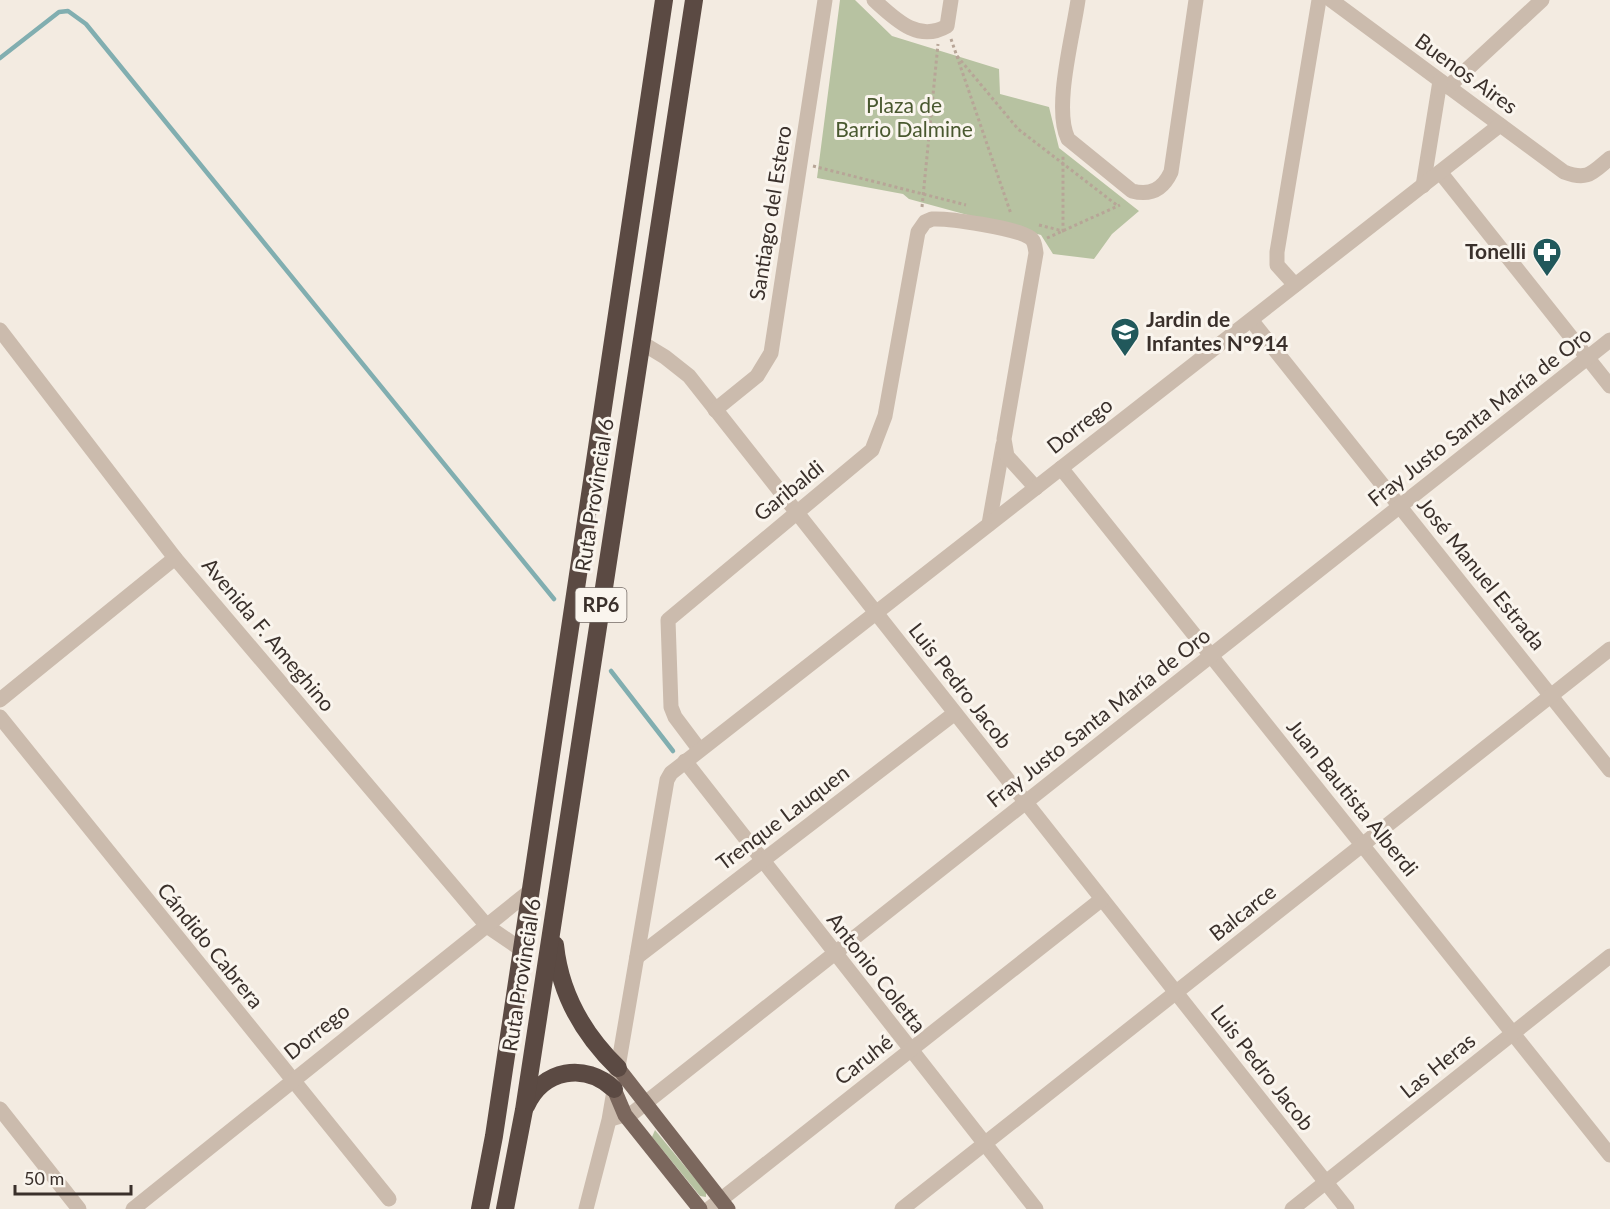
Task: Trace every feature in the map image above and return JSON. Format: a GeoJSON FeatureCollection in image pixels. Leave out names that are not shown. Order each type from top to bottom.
{"type":"FeatureCollection","features":[{"type":"Feature","properties":{"kind":"highway","name":"Ruta Provincial 6"},"geometry":{"type":"LineString","coordinates":[[480,1209],[494,1136],[664,0]]}},
{"type":"Feature","properties":{"kind":"highway","name":"Ruta Provincial 6"},"geometry":{"type":"LineString","coordinates":[[505,1209],[524,1110],[694,0]]}},
{"type":"Feature","properties":{"kind":"highway"},"geometry":{"type":"LineString","coordinates":[[552,923],[559,976],[565,992],[588,1035],[618,1068]]}},
{"type":"Feature","properties":{"kind":"highway"},"geometry":{"type":"LineString","coordinates":[[524,1110],[538,1088],[551,1077],[562,1073],[578,1071],[592,1074],[604,1079],[614,1089]]}},
{"type":"Feature","properties":{"kind":"main road"},"geometry":{"type":"LineString","coordinates":[[618,1068],[719,1206]]}},
{"type":"Feature","properties":{"kind":"main road"},"geometry":{"type":"LineString","coordinates":[[614,1089],[625,1115],[700,1209]]}},
{"type":"Feature","properties":{"kind":"street","name":"Santiago del Estero"},"geometry":{"type":"LineString","coordinates":[[715,410],[757,376],[771,353],[825,0]]}},
{"type":"Feature","properties":{"kind":"street"},"geometry":{"type":"LineString","coordinates":[[874,0],[902,25],[916,31],[943,28],[951,0]]}},
{"type":"Feature","properties":{"kind":"street"},"geometry":{"type":"LineString","coordinates":[[1078,0],[1062,108],[1063,128],[1068,139],[1077,147],[1132,191],[1144,194],[1165,184],[1171,172],[1196,0]]}},
{"type":"Feature","properties":{"kind":"street"},"geometry":{"type":"LineString","coordinates":[[1295,285],[1277,265],[1277,252],[1319,0]]}},
{"type":"Feature","properties":{"kind":"street","name":"Buenos Aires"},"geometry":{"type":"LineString","coordinates":[[1331,0],[1564,172],[1578,177],[1591,174],[1610,158]]}},
{"type":"Feature","properties":{"kind":"street"},"geometry":{"type":"LineString","coordinates":[[1422,186],[1444,84],[1542,0]]}},
{"type":"Feature","properties":{"kind":"street","name":"Dorrego"},"geometry":{"type":"LineString","coordinates":[[685,761],[1500,125]]}},
{"type":"Feature","properties":{"kind":"street"},"geometry":{"type":"LineString","coordinates":[[1440,172],[1610,386]]}},
{"type":"Feature","properties":{"kind":"street"},"geometry":{"type":"LineString","coordinates":[[918,232],[925,222],[941,219],[1017,232],[1031,238],[1036,249],[989,524]]}},
{"type":"Feature","properties":{"kind":"street","name":"Garibaldi"},"geometry":{"type":"LineString","coordinates":[[699,749],[675,717],[671,707],[668,620],[872,450],[885,416],[918,232]]}},
{"type":"Feature","properties":{"kind":"street","name":"José Manuel Estrada"},"geometry":{"type":"LineString","coordinates":[[1251,320],[1610,770]]}},
{"type":"Feature","properties":{"kind":"street","name":"Avenida F. Ameghino"},"geometry":{"type":"LineString","coordinates":[[0,330],[176,558],[487,926],[522,950]]}},
{"type":"Feature","properties":{"kind":"street","name":"Fray Justo Santa María de Oro"},"geometry":{"type":"LineString","coordinates":[[609,1120],[625,1115],[644,1104],[1610,340]]}},
{"type":"Feature","properties":{"kind":"street","name":"Luis Pedro Jacob"},"geometry":{"type":"LineString","coordinates":[[642,343],[665,357],[688,376],[1347,1209]]}},
{"type":"Feature","properties":{"kind":"street"},"geometry":{"type":"LineString","coordinates":[[1004,439],[1007,456],[1036,488]]}},
{"type":"Feature","properties":{"kind":"street","name":"Juan Bautista Alberdi"},"geometry":{"type":"LineString","coordinates":[[1061,468],[1610,1155]]}},
{"type":"Feature","properties":{"kind":"street"},"geometry":{"type":"LineString","coordinates":[[0,700],[176,558]]}},
{"type":"Feature","properties":{"kind":"street","name":"Balcarce"},"geometry":{"type":"LineString","coordinates":[[902,1209],[1610,649]]}},
{"type":"Feature","properties":{"kind":"street","name":"Trenque Lauquen"},"geometry":{"type":"LineString","coordinates":[[637,957],[955,713]]}},
{"type":"Feature","properties":{"kind":"street","name":"Cándido Cabrera"},"geometry":{"type":"LineString","coordinates":[[0,717],[389,1199]]}},
{"type":"Feature","properties":{"kind":"street"},"geometry":{"type":"LineString","coordinates":[[586,1209],[609,1120],[667,780],[685,761]]}},
{"type":"Feature","properties":{"kind":"street","name":"Antonio Coletta"},"geometry":{"type":"LineString","coordinates":[[685,761],[761,861],[1036,1209]]}},
{"type":"Feature","properties":{"kind":"street","name":"Dorrego"},"geometry":{"type":"LineString","coordinates":[[132,1209],[530,891]]}},
{"type":"Feature","properties":{"kind":"street","name":"Caruhé"},"geometry":{"type":"LineString","coordinates":[[719,1206],[910,1050],[1101,899]]}},
{"type":"Feature","properties":{"kind":"street","name":"Las Heras"},"geometry":{"type":"LineString","coordinates":[[1292,1209],[1610,956]]}},
{"type":"Feature","properties":{"kind":"street"},"geometry":{"type":"LineString","coordinates":[[0,1109],[79,1209]]}},
{"type":"Feature","properties":{"kind":"path"},"geometry":{"type":"LineString","coordinates":[[943,28],[957,56],[1012,217],[1001,214]]}},
{"type":"Feature","properties":{"kind":"path"},"geometry":{"type":"LineString","coordinates":[[918,232],[943,28]]}},
{"type":"Feature","properties":{"kind":"path"},"geometry":{"type":"LineString","coordinates":[[957,56],[1018,129],[1118,206]]}},
{"type":"Feature","properties":{"kind":"path"},"geometry":{"type":"LineString","coordinates":[[1063,128],[1063,231]]}},
{"type":"Feature","properties":{"kind":"path"},"geometry":{"type":"LineString","coordinates":[[799,162],[968,206]]}},
{"type":"Feature","properties":{"kind":"path"},"geometry":{"type":"LineString","coordinates":[[1036,249],[1063,231],[1144,194]]}},
{"type":"Feature","properties":{"kind":"green space","name":"Plaza de Barrio Dalmine"},"geometry":{"type":"Polygon","coordinates":[[[840,0],[855,0],[892,36],[999,69],[1000,94],[1049,107],[1059,148],[1139,211],[1112,234],[1094,259],[1053,254],[1041,235],[909,199],[903,194],[817,178],[840,0]]]}},
{"type":"Feature","properties":{"kind":"green space"},"geometry":{"type":"Polygon","coordinates":[[[655,1130],[706,1192],[706,1197],[700,1196],[652,1137],[655,1130]]]}},
{"type":"Feature","properties":{"kind":"waterway"},"geometry":{"type":"LineString","coordinates":[[0,58],[59,12],[68,11],[86,24],[554,599]]}},
{"type":"Feature","properties":{"kind":"waterway"},"geometry":{"type":"LineString","coordinates":[[611,671],[673,751]]}},
{"type":"Feature","properties":{"kind":"place","name":"Tonelli"},"geometry":{"type":"Point","coordinates":[1547,278]}},
{"type":"Feature","properties":{"kind":"place","name":"Jardin de Infantes N°914"},"geometry":{"type":"Point","coordinates":[1125,358]}}]}
